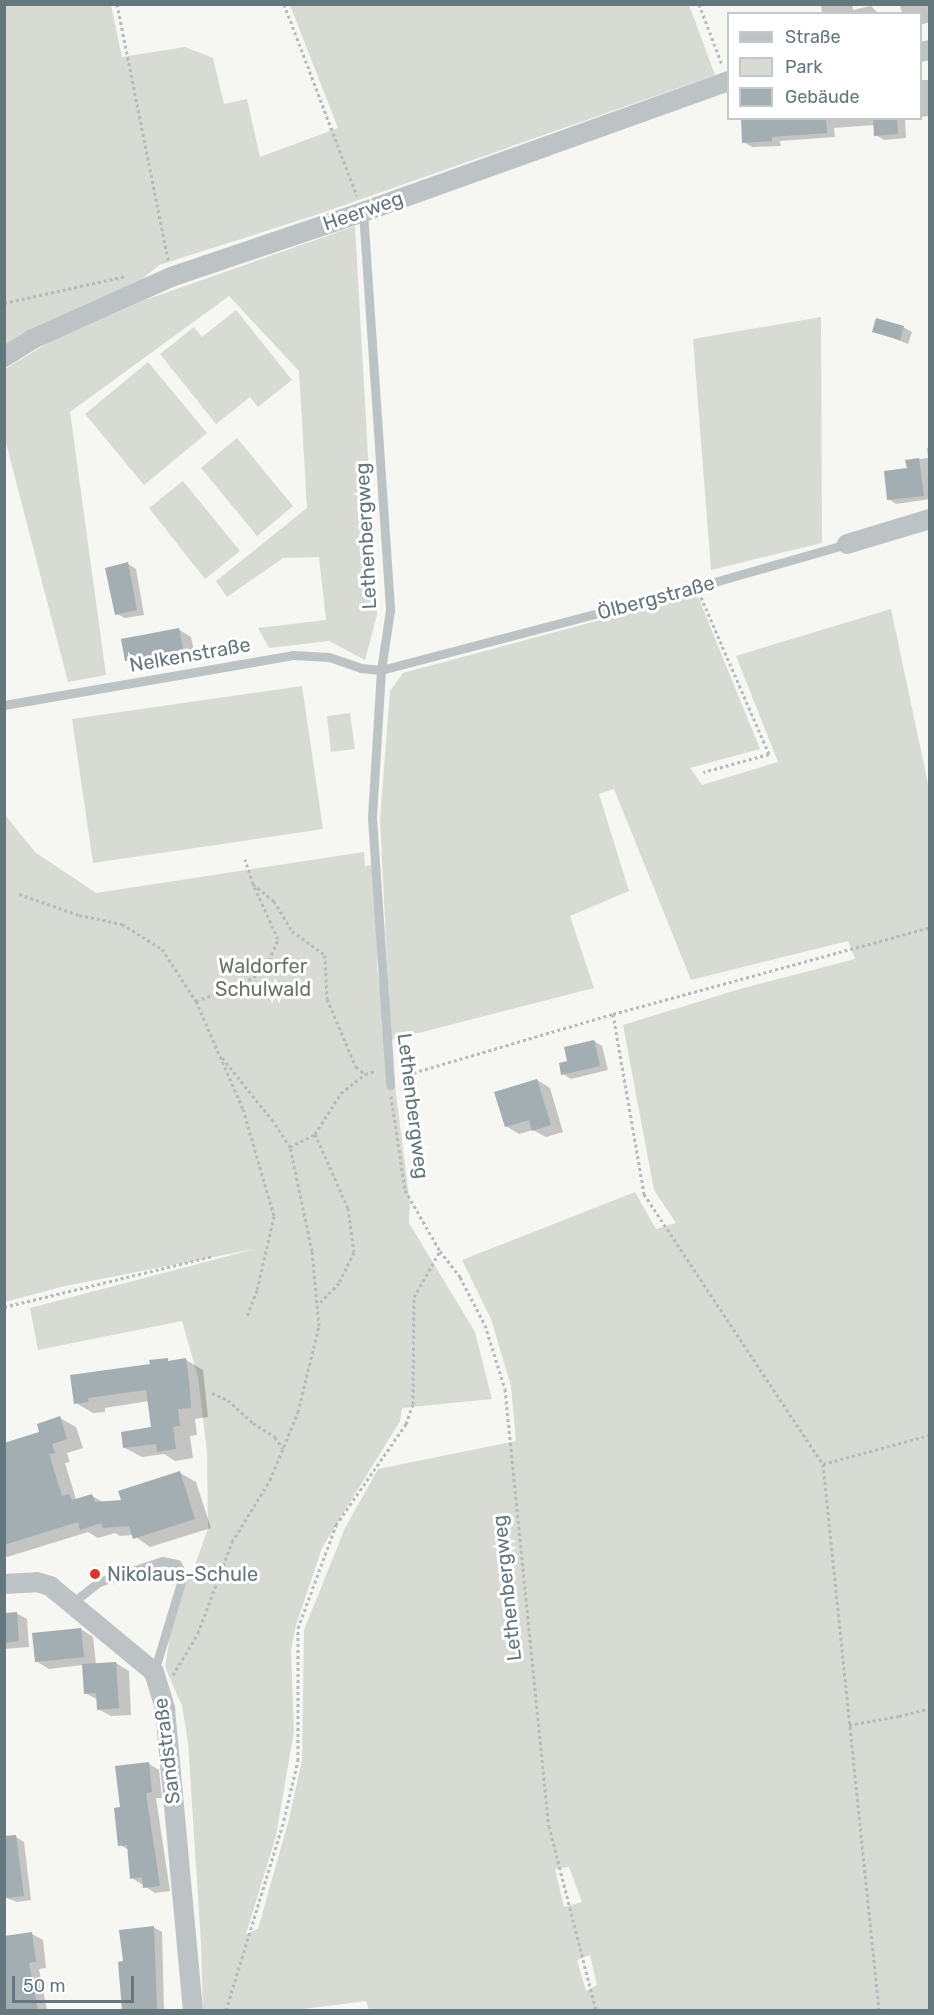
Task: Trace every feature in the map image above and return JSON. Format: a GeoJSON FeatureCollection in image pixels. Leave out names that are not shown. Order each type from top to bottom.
{"type":"FeatureCollection","features":[{"type":"Feature","properties":{"kind":"street","name":"Heerweg"},"geometry":{"type":"LineString","coordinates":[[4,357],[33,339],[171,277],[363,212],[727,81]]}},
{"type":"Feature","properties":{"kind":"street","name":"Ölbergstraße"},"geometry":{"type":"LineString","coordinates":[[846,544],[930,519]]}},
{"type":"Feature","properties":{"kind":"street","name":"Sandstraße"},"geometry":{"type":"LineString","coordinates":[[4,1584],[37,1582],[50,1586],[154,1672],[162,1693],[193,2010]]}},
{"type":"Feature","properties":{"kind":"lane","name":"Lethenbergweg"},"geometry":{"type":"LineString","coordinates":[[363,212],[390,610],[381,670],[372,818],[389,1083]]}},
{"type":"Feature","properties":{"kind":"lane","name":"Ölbergstraße"},"geometry":{"type":"LineString","coordinates":[[381,670],[697,587],[846,544]]}},
{"type":"Feature","properties":{"kind":"lane","name":"Nelkenstraße"},"geometry":{"type":"LineString","coordinates":[[4,705],[294,655],[328,657],[362,668],[381,670]]}},
{"type":"Feature","properties":{"kind":"lane"},"geometry":{"type":"LineString","coordinates":[[72,1603],[99,1582],[162,1561],[177,1564],[183,1576],[154,1672]]}},
{"type":"Feature","properties":{"kind":"path"},"geometry":{"type":"LineString","coordinates":[[117,4],[171,277]]}},
{"type":"Feature","properties":{"kind":"path"},"geometry":{"type":"LineString","coordinates":[[284,4],[363,212]]}},
{"type":"Feature","properties":{"kind":"path"},"geometry":{"type":"LineString","coordinates":[[699,4],[727,78]]}},
{"type":"Feature","properties":{"kind":"path"},"geometry":{"type":"LineString","coordinates":[[4,303],[136,274]]}},
{"type":"Feature","properties":{"kind":"path"},"geometry":{"type":"LineString","coordinates":[[697,587],[769,754],[703,772]]}},
{"type":"Feature","properties":{"kind":"path"},"geometry":{"type":"LineString","coordinates":[[196,1001],[243,983],[264,971],[278,939],[253,884],[245,859]]}},
{"type":"Feature","properties":{"kind":"path"},"geometry":{"type":"LineString","coordinates":[[253,884],[274,901],[292,931],[325,955],[327,999],[356,1067],[365,1074]]}},
{"type":"Feature","properties":{"kind":"path"},"geometry":{"type":"LineString","coordinates":[[19,894],[79,915],[122,924],[162,950],[196,1001],[243,1109],[274,1216],[257,1290],[246,1318]]}},
{"type":"Feature","properties":{"kind":"path"},"geometry":{"type":"LineString","coordinates":[[389,1083],[613,1014],[930,927]]}},
{"type":"Feature","properties":{"kind":"path"},"geometry":{"type":"LineString","coordinates":[[613,1014],[644,1194],[823,1464],[879,2010]]}},
{"type":"Feature","properties":{"kind":"path"},"geometry":{"type":"LineString","coordinates":[[162,1693],[198,1633],[232,1542],[270,1480],[298,1412],[319,1326],[312,1251],[290,1147],[273,1121],[221,1056]]}},
{"type":"Feature","properties":{"kind":"path"},"geometry":{"type":"LineString","coordinates":[[290,1147],[315,1134],[341,1094],[365,1074],[387,1067]]}},
{"type":"Feature","properties":{"kind":"path","name":"Lethenbergweg"},"geometry":{"type":"LineString","coordinates":[[389,1083],[405,1190],[440,1251],[460,1277],[485,1325],[505,1389],[549,1827],[596,2010]]}},
{"type":"Feature","properties":{"kind":"path"},"geometry":{"type":"LineString","coordinates":[[315,1134],[348,1208],[354,1252],[339,1283],[317,1306]]}},
{"type":"Feature","properties":{"kind":"path"},"geometry":{"type":"LineString","coordinates":[[225,2010],[284,1820],[298,1760],[298,1629],[336,1525],[406,1424],[413,1404],[414,1297],[440,1251]]}},
{"type":"Feature","properties":{"kind":"path"},"geometry":{"type":"LineString","coordinates":[[4,1307],[214,1256]]}},
{"type":"Feature","properties":{"kind":"path"},"geometry":{"type":"LineString","coordinates":[[212,1393],[228,1400],[253,1423],[274,1437],[283,1449]]}},
{"type":"Feature","properties":{"kind":"path"},"geometry":{"type":"LineString","coordinates":[[823,1464],[930,1435]]}},
{"type":"Feature","properties":{"kind":"path"},"geometry":{"type":"LineString","coordinates":[[849,1725],[930,1708]]}},
{"type":"Feature","properties":{"kind":"green space"},"geometry":{"type":"Polygon","coordinates":[[[5,5],[111,5],[122,57],[185,47],[213,58],[224,104],[247,99],[260,157],[338,128],[290,5],[689,5],[715,75],[313,216],[159,265],[135,285],[5,346],[5,5]]]}},
{"type":"Feature","properties":{"kind":"green space"},"geometry":{"type":"Polygon","coordinates":[[[355,226],[377,615],[365,660],[329,641],[269,648],[258,628],[326,620],[319,557],[283,558],[227,597],[216,581],[307,508],[299,371],[229,296],[70,412],[106,675],[68,682],[5,439],[5,369],[48,343],[145,300],[355,226]]]}},
{"type":"Feature","properties":{"kind":"green space"},"geometry":{"type":"Polygon","coordinates":[[[236,310],[292,380],[258,407],[250,397],[216,424],[160,354],[194,327],[202,337],[236,310]]]}},
{"type":"Feature","properties":{"kind":"green space"},"geometry":{"type":"Polygon","coordinates":[[[821,317],[822,543],[711,570],[693,339],[821,317]]]}},
{"type":"Feature","properties":{"kind":"green space"},"geometry":{"type":"Polygon","coordinates":[[[148,362],[207,433],[144,485],[85,414],[148,362]]]}},
{"type":"Feature","properties":{"kind":"green space"},"geometry":{"type":"Polygon","coordinates":[[[237,438],[293,506],[257,536],[201,468],[237,438]]]}},
{"type":"Feature","properties":{"kind":"green space"},"geometry":{"type":"Polygon","coordinates":[[[183,481],[240,551],[205,579],[149,508],[183,481]]]}},
{"type":"Feature","properties":{"kind":"green space","name":"Waldorfer Schulwald"},"geometry":{"type":"Polygon","coordinates":[[[697,594],[760,749],[690,768],[702,785],[778,762],[736,656],[891,609],[930,793],[929,2010],[369,2010],[366,2001],[296,2010],[203,2010],[188,1742],[182,1706],[165,1667],[175,1604],[194,1568],[208,1528],[207,1452],[198,1377],[182,1321],[38,1350],[30,1308],[255,1249],[65,1286],[5,1302],[5,815],[35,852],[96,893],[364,852],[365,866],[377,864],[377,968],[410,1204],[409,1223],[475,1332],[492,1399],[402,1408],[400,1421],[322,1548],[296,1625],[291,1650],[294,1731],[276,1836],[246,1934],[258,1929],[289,1819],[302,1760],[304,1630],[345,1528],[378,1469],[516,1441],[511,1386],[491,1319],[462,1260],[635,1192],[656,1229],[676,1223],[654,1190],[623,1025],[740,989],[855,959],[848,941],[691,980],[614,789],[599,794],[629,891],[570,916],[594,988],[391,1040],[380,819],[390,691],[403,673],[697,594]],[[569,1867],[555,1869],[564,1907],[582,1902],[569,1867]],[[590,1955],[577,1960],[586,1991],[597,1985],[590,1955]]]}},
{"type":"Feature","properties":{"kind":"green space"},"geometry":{"type":"Polygon","coordinates":[[[302,686],[323,829],[93,863],[72,719],[302,686]]]}},
{"type":"Feature","properties":{"kind":"green space"},"geometry":{"type":"Polygon","coordinates":[[[350,713],[355,749],[331,752],[327,716],[350,713]]]}},
{"type":"Feature","properties":{"kind":"building"},"geometry":{"type":"Polygon","coordinates":[[[741,120],[826,120],[827,133],[772,137],[772,141],[742,143],[741,120]]]}},
{"type":"Feature","properties":{"kind":"building"},"geometry":{"type":"Polygon","coordinates":[[[873,120],[897,120],[898,134],[874,136],[873,120]]]}},
{"type":"Feature","properties":{"kind":"building"},"geometry":{"type":"Polygon","coordinates":[[[876,318],[904,326],[900,340],[872,332],[876,318]]]}},
{"type":"Feature","properties":{"kind":"building"},"geometry":{"type":"Polygon","coordinates":[[[919,458],[924,496],[887,500],[884,471],[907,468],[905,460],[919,458]]]}},
{"type":"Feature","properties":{"kind":"building"},"geometry":{"type":"Polygon","coordinates":[[[128,562],[137,610],[115,615],[105,568],[128,562]]]}},
{"type":"Feature","properties":{"kind":"building"},"geometry":{"type":"Polygon","coordinates":[[[179,628],[183,649],[125,661],[121,639],[179,628]]]}},
{"type":"Feature","properties":{"kind":"building"},"geometry":{"type":"Polygon","coordinates":[[[594,1040],[600,1066],[561,1075],[559,1063],[567,1061],[564,1047],[594,1040]]]}},
{"type":"Feature","properties":{"kind":"building"},"geometry":{"type":"Polygon","coordinates":[[[537,1079],[551,1125],[532,1131],[529,1120],[505,1127],[494,1092],[537,1079]]]}},
{"type":"Feature","properties":{"kind":"building"},"geometry":{"type":"Polygon","coordinates":[[[168,1358],[168,1361],[186,1358],[189,1380],[191,1408],[178,1409],[180,1426],[173,1427],[176,1449],[157,1452],[156,1444],[123,1448],[121,1432],[151,1427],[146,1390],[88,1398],[89,1402],[74,1404],[70,1375],[150,1364],[149,1360],[168,1358]]]}},
{"type":"Feature","properties":{"kind":"building"},"geometry":{"type":"Polygon","coordinates":[[[60,1416],[67,1439],[52,1444],[55,1453],[49,1454],[62,1496],[69,1494],[72,1500],[92,1494],[95,1502],[121,1500],[118,1491],[180,1471],[195,1519],[133,1539],[129,1526],[103,1528],[101,1523],[80,1530],[78,1522],[4,1545],[4,1443],[39,1432],[37,1424],[60,1416]]]}},
{"type":"Feature","properties":{"kind":"building"},"geometry":{"type":"Polygon","coordinates":[[[17,1612],[19,1641],[4,1643],[4,1613],[17,1612]]]}},
{"type":"Feature","properties":{"kind":"building"},"geometry":{"type":"Polygon","coordinates":[[[81,1628],[84,1657],[35,1662],[32,1633],[81,1628]]]}},
{"type":"Feature","properties":{"kind":"building"},"geometry":{"type":"Polygon","coordinates":[[[116,1662],[119,1708],[97,1710],[96,1693],[84,1694],[82,1664],[116,1662]]]}},
{"type":"Feature","properties":{"kind":"building"},"geometry":{"type":"Polygon","coordinates":[[[149,1762],[152,1792],[146,1793],[160,1886],[143,1888],[142,1877],[130,1879],[127,1845],[118,1846],[114,1808],[120,1807],[115,1766],[149,1762]]]}},
{"type":"Feature","properties":{"kind":"building"},"geometry":{"type":"Polygon","coordinates":[[[16,1835],[24,1896],[7,1898],[4,1892],[4,1836],[16,1835]]]}},
{"type":"Feature","properties":{"kind":"building"},"geometry":{"type":"Polygon","coordinates":[[[154,1926],[157,2010],[122,2010],[118,1962],[123,1961],[119,1930],[154,1926]]]}},
{"type":"Feature","properties":{"kind":"building"},"geometry":{"type":"Polygon","coordinates":[[[32,1932],[36,1962],[29,1963],[38,2010],[4,2010],[4,1936],[32,1932]]]}},
{"type":"Feature","properties":{"kind":"place","name":"Nikolaus-Schule"},"geometry":{"type":"Point","coordinates":[95,1574]}}]}
